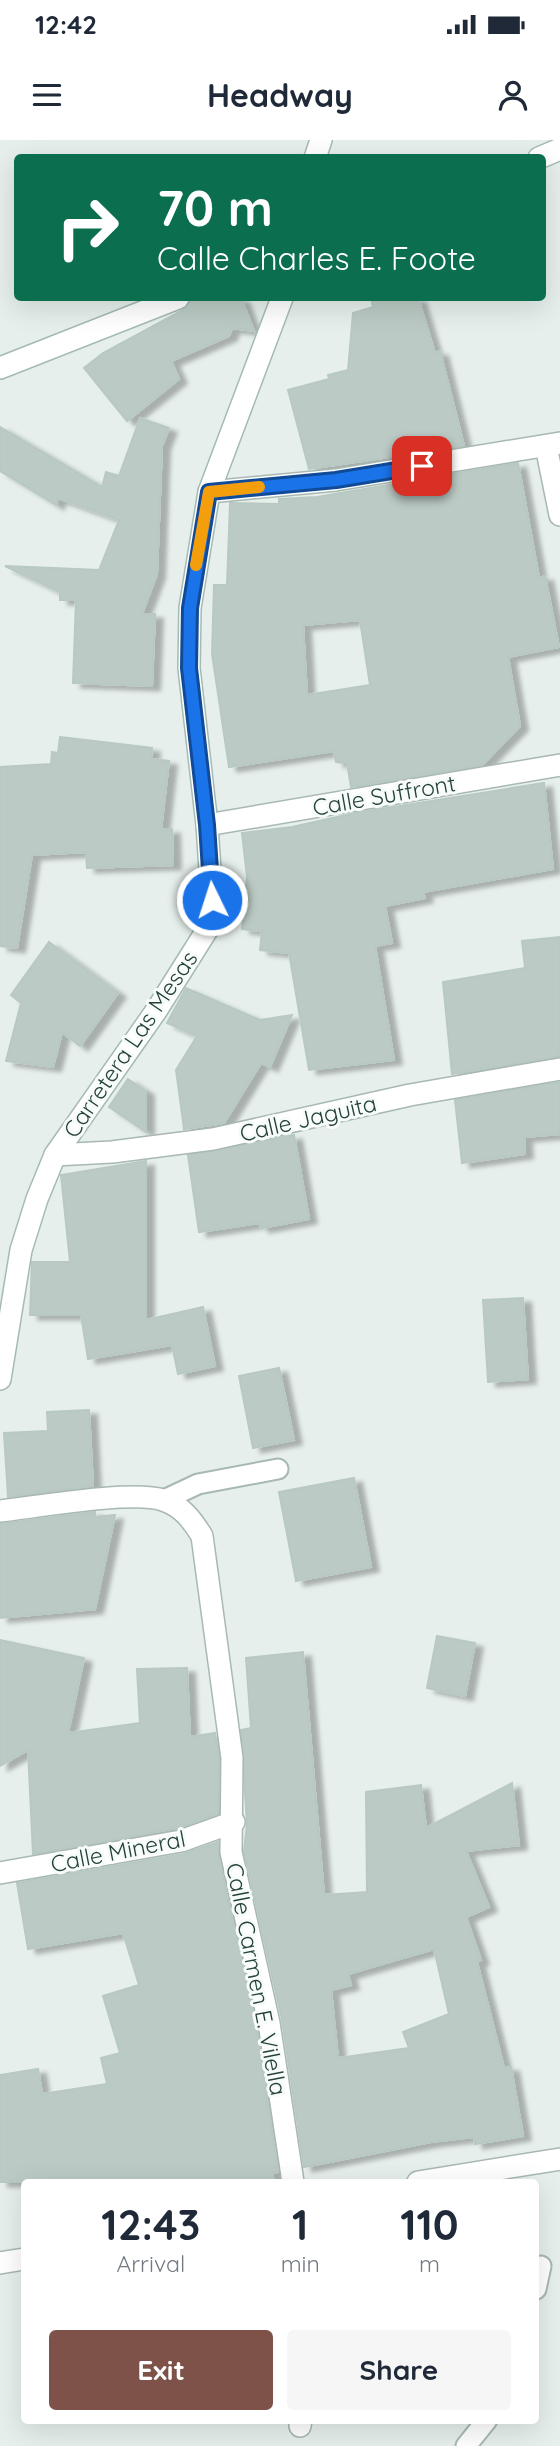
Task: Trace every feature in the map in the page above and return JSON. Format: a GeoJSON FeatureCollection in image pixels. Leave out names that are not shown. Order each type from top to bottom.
{"type":"FeatureCollection","features":[{"type":"Feature","properties":{"kind":"street"},"geometry":{"type":"LineString","coordinates":[[0,369],[170,301]]}},
{"type":"Feature","properties":{"kind":"street","name":"Carretera Las Mesas"},"geometry":{"type":"LineString","coordinates":[[0,1379],[4,1337],[21,1250],[37,1199],[55,1155],[156,1011],[206,930],[212,900],[207,825],[189,668],[190,608],[209,492],[281,301]]}},
{"type":"Feature","properties":{"kind":"street"},"geometry":{"type":"LineString","coordinates":[[209,492],[336,480],[553,445],[560,515]]}},
{"type":"Feature","properties":{"kind":"street","name":"Calle Suffront"},"geometry":{"type":"LineString","coordinates":[[207,825],[560,765]]}},
{"type":"Feature","properties":{"kind":"street","name":"Calle Jaguita"},"geometry":{"type":"LineString","coordinates":[[55,1155],[112,1152],[213,1139],[410,1095],[560,1069]]}},
{"type":"Feature","properties":{"kind":"street"},"geometry":{"type":"LineString","coordinates":[[0,1511],[136,1497],[164,1500]]}},
{"type":"Feature","properties":{"kind":"street","name":"Calle Carmen E. Vilella"},"geometry":{"type":"LineString","coordinates":[[164,1500],[191,1519],[202,1536],[232,1758],[234,1822],[231,1852],[269,2023],[293,2179]]}},
{"type":"Feature","properties":{"kind":"street","name":"Calle Mineral"},"geometry":{"type":"LineString","coordinates":[[0,1873],[181,1841],[234,1822]]}},
{"type":"Feature","properties":{"kind":"street"},"geometry":{"type":"LineString","coordinates":[[437,2179],[560,2159]]}},
{"type":"Feature","properties":{"kind":"street"},"geometry":{"type":"LineString","coordinates":[[0,2263],[21,2260]]}},
{"type":"Feature","properties":{"kind":"lane"},"geometry":{"type":"LineString","coordinates":[[164,1500],[198,1484],[278,1469]]}},
{"type":"Feature","properties":{"kind":"lane"},"geometry":{"type":"LineString","coordinates":[[539,2275],[541,2266]]}},
{"type":"Feature","properties":{"kind":"lane"},"geometry":{"type":"LineString","coordinates":[[466,2446],[484,2424]]}},
{"type":"Feature","properties":{"kind":"building"},"geometry":{"type":"Polygon","coordinates":[[[189,301],[242,301],[254,331],[232,328],[229,336],[171,361],[179,379],[127,421],[84,368],[103,353],[183,310],[189,301]]]}},
{"type":"Feature","properties":{"kind":"building"},"geometry":{"type":"Polygon","coordinates":[[[372,301],[419,301],[435,353],[440,351],[464,446],[309,469],[288,390],[329,379],[328,375],[348,370],[353,313],[373,307],[372,301]]]}},
{"type":"Feature","properties":{"kind":"building"},"geometry":{"type":"Polygon","coordinates":[[[140,418],[169,428],[162,446],[157,574],[142,614],[155,614],[152,686],[73,683],[76,600],[60,600],[60,592],[5,566],[99,570],[119,520],[58,498],[56,505],[0,471],[0,427],[102,487],[106,472],[119,476],[140,418]]]}},
{"type":"Feature","properties":{"kind":"building"},"geometry":{"type":"Polygon","coordinates":[[[518,463],[539,578],[545,576],[559,647],[508,657],[520,726],[482,765],[351,787],[347,763],[336,762],[334,751],[229,767],[212,654],[214,585],[227,585],[230,503],[279,504],[279,499],[317,497],[518,463]],[[360,620],[303,625],[307,695],[370,685],[360,620]]]}},
{"type":"Feature","properties":{"kind":"building"},"geometry":{"type":"Polygon","coordinates":[[[60,737],[152,748],[151,759],[169,761],[161,830],[172,829],[173,865],[87,868],[86,852],[32,855],[17,948],[0,946],[0,767],[51,764],[52,752],[58,753],[60,737]]]}},
{"type":"Feature","properties":{"kind":"building"},"geometry":{"type":"Polygon","coordinates":[[[544,783],[553,869],[423,892],[425,898],[385,906],[392,943],[375,946],[394,1060],[309,1070],[289,953],[260,950],[262,931],[242,929],[247,877],[242,833],[292,827],[355,813],[544,783]]]}},
{"type":"Feature","properties":{"kind":"building"},"geometry":{"type":"Polygon","coordinates":[[[560,937],[560,1056],[452,1074],[443,982],[525,968],[522,941],[560,937]]]}},
{"type":"Feature","properties":{"kind":"building"},"geometry":{"type":"Polygon","coordinates":[[[49,942],[118,993],[80,1046],[62,1032],[53,1067],[6,1061],[21,1003],[11,995],[49,942]]]}},
{"type":"Feature","properties":{"kind":"building"},"geometry":{"type":"Polygon","coordinates":[[[186,988],[260,1020],[292,1015],[270,1067],[261,1063],[224,1123],[184,1129],[176,1070],[197,1036],[167,1023],[186,988]]]}},
{"type":"Feature","properties":{"kind":"building"},"geometry":{"type":"Polygon","coordinates":[[[128,1079],[146,1091],[146,1132],[109,1107],[128,1079]]]}},
{"type":"Feature","properties":{"kind":"building"},"geometry":{"type":"Polygon","coordinates":[[[560,1082],[560,1134],[524,1137],[525,1154],[462,1163],[455,1100],[560,1082]]]}},
{"type":"Feature","properties":{"kind":"building"},"geometry":{"type":"Polygon","coordinates":[[[294,1135],[309,1219],[261,1228],[260,1223],[199,1232],[188,1155],[294,1135]]]}},
{"type":"Feature","properties":{"kind":"building"},"geometry":{"type":"Polygon","coordinates":[[[146,1161],[146,1320],[203,1307],[215,1366],[178,1374],[172,1345],[88,1359],[81,1315],[30,1315],[32,1262],[70,1262],[61,1175],[146,1161]]]}},
{"type":"Feature","properties":{"kind":"building"},"geometry":{"type":"Polygon","coordinates":[[[523,1298],[528,1379],[488,1382],[483,1300],[523,1298]]]}},
{"type":"Feature","properties":{"kind":"building"},"geometry":{"type":"Polygon","coordinates":[[[279,1368],[294,1440],[253,1448],[239,1376],[279,1368]]]}},
{"type":"Feature","properties":{"kind":"building"},"geometry":{"type":"Polygon","coordinates":[[[89,1410],[93,1486],[8,1497],[4,1433],[48,1431],[47,1412],[89,1410]]]}},
{"type":"Feature","properties":{"kind":"building"},"geometry":{"type":"Polygon","coordinates":[[[354,1478],[371,1567],[296,1581],[279,1492],[354,1478]]]}},
{"type":"Feature","properties":{"kind":"building"},"geometry":{"type":"Polygon","coordinates":[[[95,1512],[95,1517],[115,1515],[95,1609],[0,1618],[0,1524],[95,1512]]]}},
{"type":"Feature","properties":{"kind":"building"},"geometry":{"type":"Polygon","coordinates":[[[437,1636],[475,1643],[465,1696],[427,1688],[437,1636]]]}},
{"type":"Feature","properties":{"kind":"building"},"geometry":{"type":"Polygon","coordinates":[[[0,1640],[84,1658],[68,1733],[140,1723],[137,1669],[187,1668],[190,1737],[215,1733],[219,1759],[218,1814],[178,1828],[33,1854],[28,1750],[0,1766],[0,1640]]]}},
{"type":"Feature","properties":{"kind":"building"},"geometry":{"type":"Polygon","coordinates":[[[303,1652],[324,1895],[367,1892],[366,1792],[421,1785],[426,1828],[512,1783],[519,1845],[466,1851],[489,1907],[466,1917],[481,1960],[477,1962],[504,2068],[511,2067],[523,2136],[475,2144],[474,2137],[431,2142],[304,2167],[282,2020],[244,1851],[247,1824],[241,1730],[251,1728],[246,1658],[303,1652]],[[434,1949],[348,1974],[351,1985],[331,1990],[338,2058],[409,2048],[403,2032],[449,2014],[434,1949]]]}},
{"type":"Feature","properties":{"kind":"building"},"geometry":{"type":"Polygon","coordinates":[[[218,1842],[218,1855],[256,2025],[278,2172],[272,2173],[273,2179],[21,2179],[21,2182],[0,2182],[0,2075],[38,2069],[42,2094],[107,2084],[101,2058],[120,2053],[103,1996],[139,1985],[123,1933],[28,1949],[17,1883],[183,1854],[218,1842]]]}},
{"type":"Feature","properties":{"kind":"slow traffic"},"geometry":{"type":"LineString","coordinates":[[196,565],[209,492],[259,487]]}},
{"type":"Feature","properties":{"kind":"route"},"geometry":{"type":"LineString","coordinates":[[212,900],[207,825],[189,668],[190,608],[209,492],[336,480],[422,466]]}}]}
